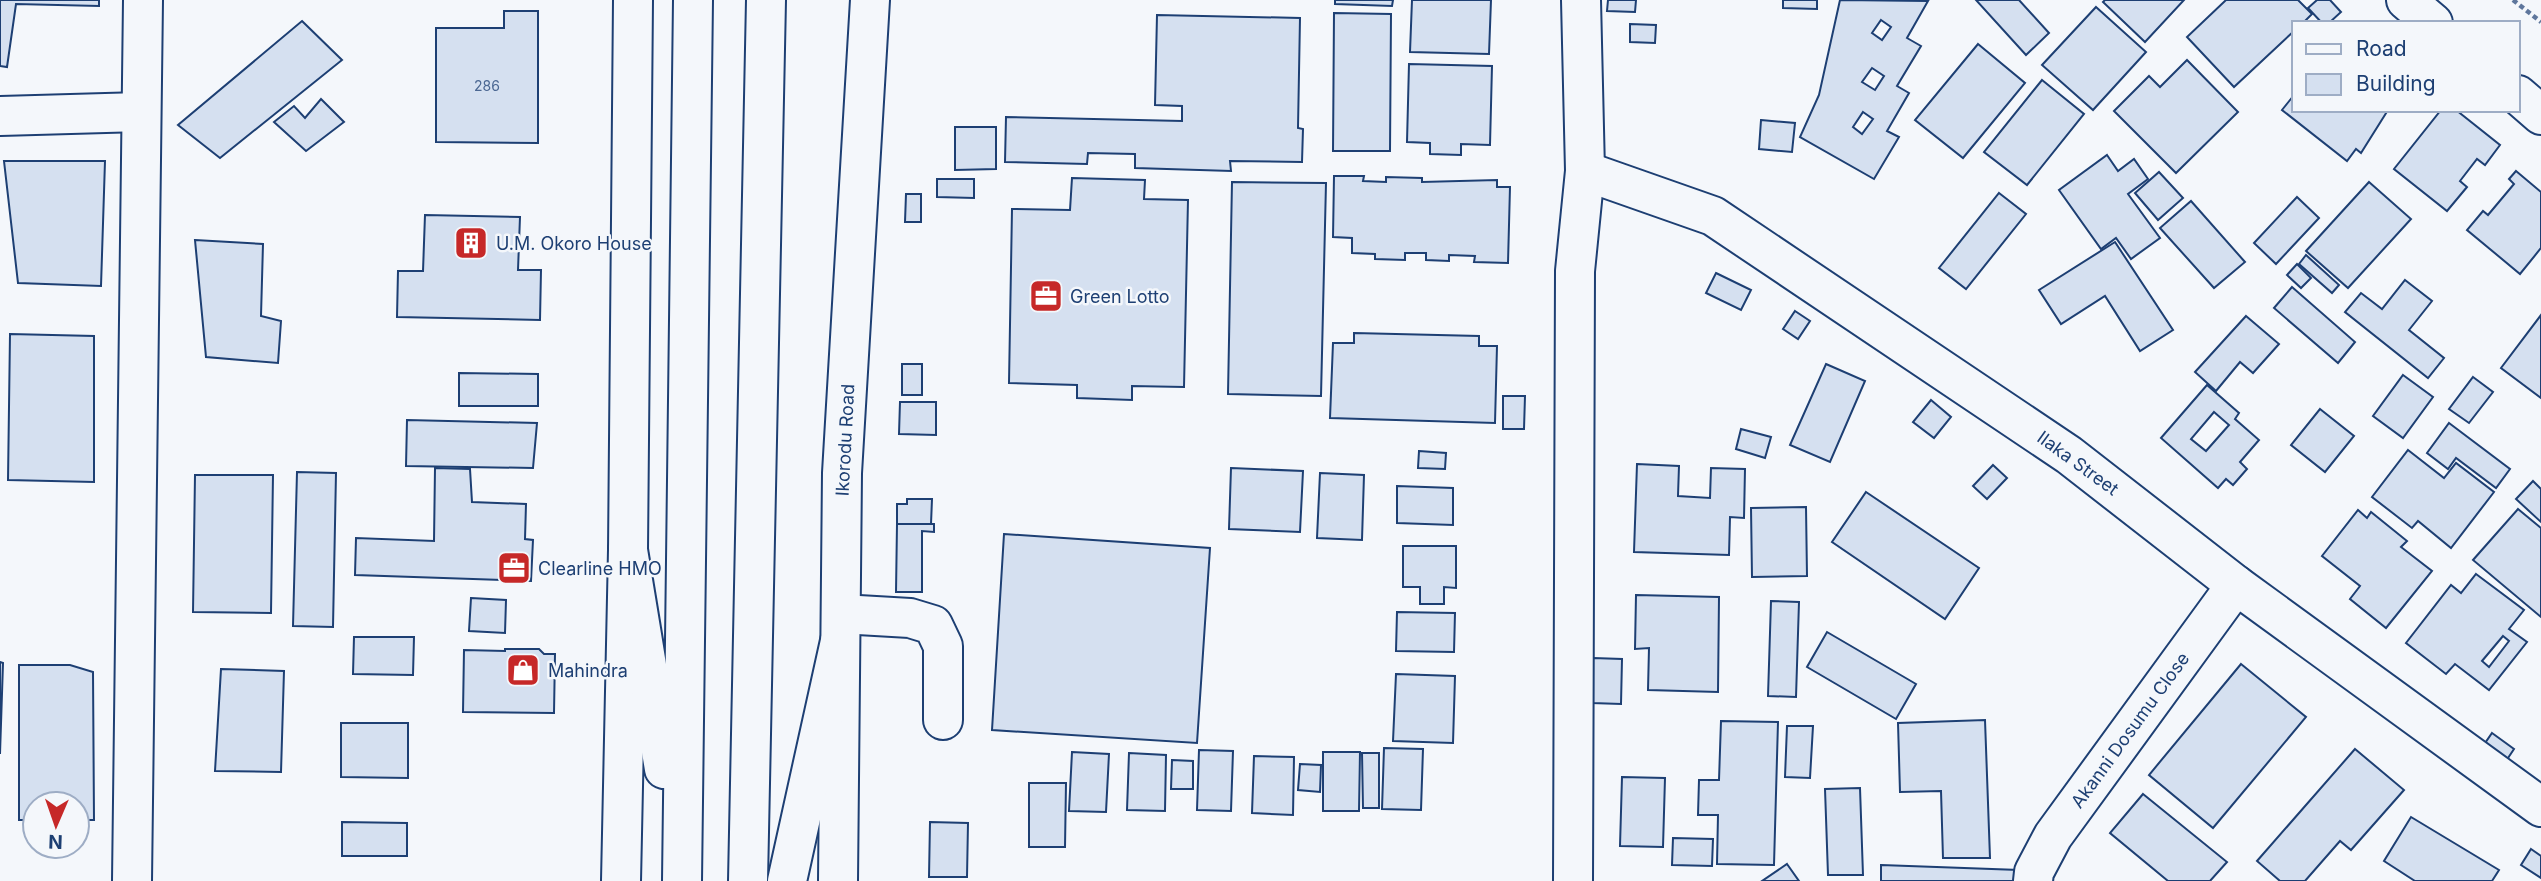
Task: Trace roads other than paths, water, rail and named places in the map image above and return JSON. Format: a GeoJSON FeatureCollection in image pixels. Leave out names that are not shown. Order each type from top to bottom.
{"type":"FeatureCollection","features":[{"type":"Feature","properties":{"kind":"main road"},"geometry":{"type":"LineString","coordinates":[[132,881],[143,0]]}},
{"type":"Feature","properties":{"kind":"main road"},"geometry":{"type":"LineString","coordinates":[[621,881],[628,550],[634,0]]}},
{"type":"Feature","properties":{"kind":"main road"},"geometry":{"type":"LineString","coordinates":[[680,881],[693,0]]}},
{"type":"Feature","properties":{"kind":"main road"},"geometry":{"type":"LineString","coordinates":[[748,881],[765,0]]}},
{"type":"Feature","properties":{"kind":"main road","name":"Ikorodu Road"},"geometry":{"type":"LineString","coordinates":[[838,881],[842,473],[870,0]]}},
{"type":"Feature","properties":{"kind":"main road"},"geometry":{"type":"LineString","coordinates":[[1573,881],[1576,271],[1584,171],[1581,0]]}},
{"type":"Feature","properties":{"kind":"main road"},"geometry":{"type":"LineString","coordinates":[[2406,0],[2431,21]]}},
{"type":"Feature","properties":{"kind":"main road"},"geometry":{"type":"LineString","coordinates":[[2520,97],[2541,115]]}},
{"type":"Feature","properties":{"kind":"main road"},"geometry":{"type":"LineString","coordinates":[[0,116],[141,112]]}},
{"type":"Feature","properties":{"kind":"main road","name":"Ilaka Street"},"geometry":{"type":"LineString","coordinates":[[1584,171],[1713,216],[2069,455],[2236,585],[2541,807]]}},
{"type":"Feature","properties":{"kind":"main road"},"geometry":{"type":"LineString","coordinates":[[628,550],[651,680],[680,881]]}},
{"type":"Feature","properties":{"kind":"main road","name":"Akanni Dosumu Close"},"geometry":{"type":"LineString","coordinates":[[2034,881],[2034,872],[2053,836],[2236,585]]}},
{"type":"Feature","properties":{"kind":"main road"},"geometry":{"type":"LineString","coordinates":[[787,881],[841,627],[910,618],[933,625],[943,646],[943,720]]}},
{"type":"Feature","properties":{"kind":"place","name":"U.M. Okoro House"},"geometry":{"type":"Point","coordinates":[471,243]}},
{"type":"Feature","properties":{"kind":"place","name":"Green Lotto"},"geometry":{"type":"Point","coordinates":[1046,296]}},
{"type":"Feature","properties":{"kind":"place","name":"Clearline HMO"},"geometry":{"type":"Point","coordinates":[514,568]}},
{"type":"Feature","properties":{"kind":"place","name":"Mahindra"},"geometry":{"type":"Point","coordinates":[523,670]}}]}
